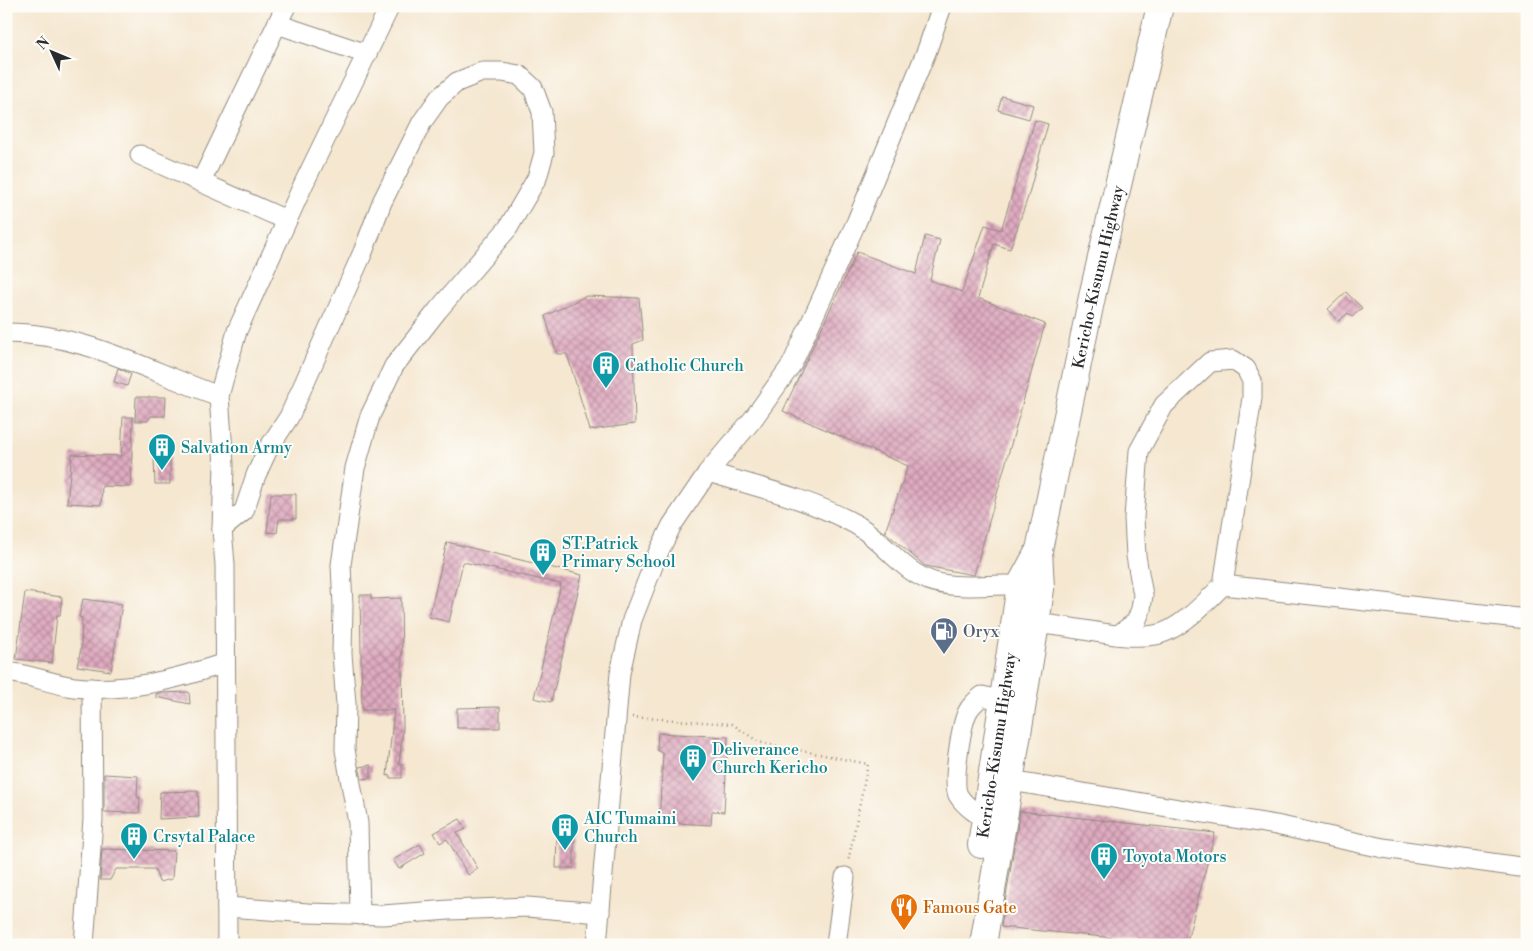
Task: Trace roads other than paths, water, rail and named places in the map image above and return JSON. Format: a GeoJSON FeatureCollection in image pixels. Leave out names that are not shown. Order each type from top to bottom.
{"type":"FeatureCollection","features":[{"type":"Feature","properties":{"kind":"highway","name":"Kericho-Kisumu Highway"},"geometry":{"type":"LineString","coordinates":[[983,945],[994,823],[1030,587],[1095,282],[1160,6]]}},
{"type":"Feature","properties":{"kind":"highway","name":"Kericho-Kisumu Highway"},"geometry":{"type":"LineString","coordinates":[[966,945],[994,823],[1010,781],[1012,702],[1036,624],[1030,587]]}},
{"type":"Feature","properties":{"kind":"street"},"geometry":{"type":"LineString","coordinates":[[201,182],[286,6]]}},
{"type":"Feature","properties":{"kind":"street"},"geometry":{"type":"LineString","coordinates":[[228,945],[225,565],[222,529],[224,465],[219,396],[237,331],[286,220],[390,6]]}},
{"type":"Feature","properties":{"kind":"street"},"geometry":{"type":"LineString","coordinates":[[596,945],[620,673],[635,611],[658,553],[672,525],[708,472],[753,419],[792,364],[856,223],[927,50],[942,6]]}},
{"type":"Feature","properties":{"kind":"street"},"geometry":{"type":"LineString","coordinates":[[277,24],[367,54]]}},
{"type":"Feature","properties":{"kind":"street"},"geometry":{"type":"LineString","coordinates":[[222,529],[244,510],[260,466],[289,417],[363,252],[382,202],[422,122],[439,98],[457,82],[482,72],[502,72],[520,75],[533,88],[542,112],[544,153],[537,178],[508,228],[394,366],[370,416],[355,468],[341,566],[343,606],[342,654],[346,704],[345,750],[358,823],[360,914]]}},
{"type":"Feature","properties":{"kind":"street"},"geometry":{"type":"LineString","coordinates":[[140,155],[286,220]]}},
{"type":"Feature","properties":{"kind":"street"},"geometry":{"type":"LineString","coordinates":[[6,333],[47,336],[89,345],[219,396]]}},
{"type":"Feature","properties":{"kind":"street"},"geometry":{"type":"LineString","coordinates":[[1036,624],[1118,635],[1157,635],[1196,612],[1223,585],[1252,398],[1252,382],[1246,369],[1233,360],[1210,362],[1187,381],[1164,405],[1139,452],[1134,518],[1136,556],[1143,595],[1136,622],[1118,635]]}},
{"type":"Feature","properties":{"kind":"street"},"geometry":{"type":"LineString","coordinates":[[708,472],[827,510],[865,530],[905,566],[933,581],[950,585],[1030,587]]}},
{"type":"Feature","properties":{"kind":"street"},"geometry":{"type":"LineString","coordinates":[[1223,585],[1527,619]]}},
{"type":"Feature","properties":{"kind":"street"},"geometry":{"type":"LineString","coordinates":[[6,672],[66,686],[92,688],[142,686],[225,662]]}},
{"type":"Feature","properties":{"kind":"street"},"geometry":{"type":"LineString","coordinates":[[84,945],[93,819],[92,688]]}},
{"type":"Feature","properties":{"kind":"street"},"geometry":{"type":"LineString","coordinates":[[994,823],[963,802],[956,788],[963,728],[967,713],[982,696],[1012,702]]}},
{"type":"Feature","properties":{"kind":"street"},"geometry":{"type":"LineString","coordinates":[[1010,781],[1276,825],[1383,848],[1527,868]]}},
{"type":"Feature","properties":{"kind":"street"},"geometry":{"type":"LineString","coordinates":[[836,945],[845,877]]}},
{"type":"Feature","properties":{"kind":"street"},"geometry":{"type":"LineString","coordinates":[[227,907],[360,914],[528,907],[600,913]]}},
{"type":"Feature","properties":{"kind":"place","name":"Catholic Church"},"geometry":{"type":"Point","coordinates":[606,389]}},
{"type":"Feature","properties":{"kind":"place","name":"Salvation Army"},"geometry":{"type":"Point","coordinates":[162,471]}},
{"type":"Feature","properties":{"kind":"place","name":"ST.Patrick Primary School"},"geometry":{"type":"Point","coordinates":[543,576]}},
{"type":"Feature","properties":{"kind":"place","name":"Oryx"},"geometry":{"type":"Point","coordinates":[944,655]}},
{"type":"Feature","properties":{"kind":"place","name":"Deliverance Church Kericho"},"geometry":{"type":"Point","coordinates":[693,782]}},
{"type":"Feature","properties":{"kind":"place","name":"AIC Tumaini Church"},"geometry":{"type":"Point","coordinates":[565,851]}},
{"type":"Feature","properties":{"kind":"place","name":"Crsytal Palace"},"geometry":{"type":"Point","coordinates":[134,860]}},
{"type":"Feature","properties":{"kind":"place","name":"Toyota Motors"},"geometry":{"type":"Point","coordinates":[1104,880]}},
{"type":"Feature","properties":{"kind":"place","name":"Famous Gate"},"geometry":{"type":"Point","coordinates":[904,931]}}]}
